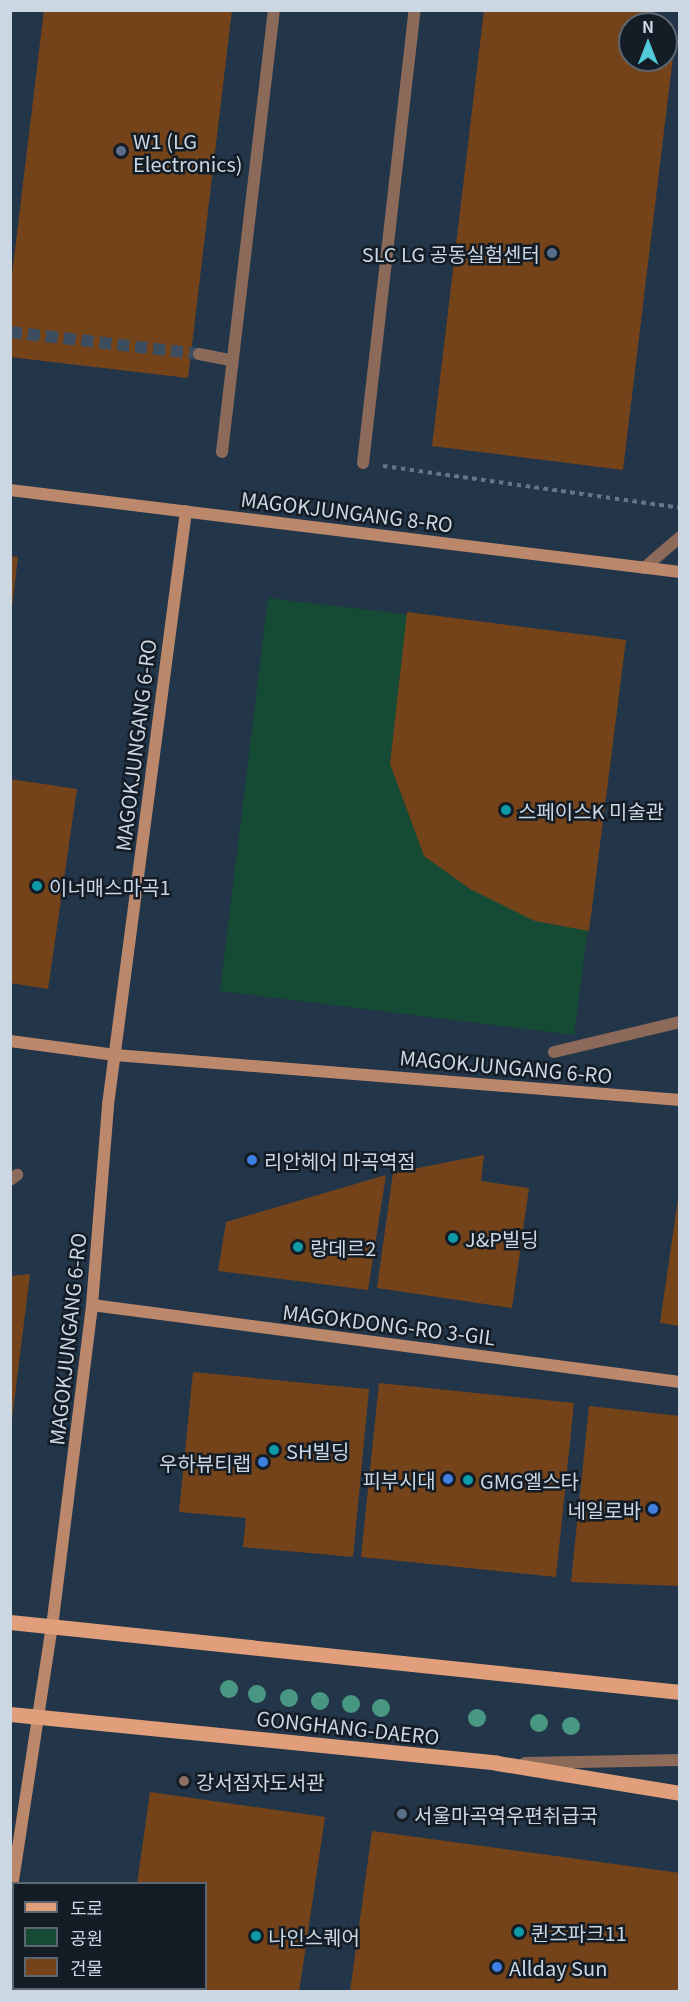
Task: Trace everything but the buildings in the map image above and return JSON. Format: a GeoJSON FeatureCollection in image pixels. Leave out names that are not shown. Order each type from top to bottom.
{"type":"FeatureCollection","features":[{"type":"Feature","properties":{"kind":"main road"},"geometry":{"type":"LineString","coordinates":[[10,1622],[680,1692]]}},
{"type":"Feature","properties":{"kind":"main road","name":"GONGHANG-DAERO"},"geometry":{"type":"LineString","coordinates":[[10,1714],[497,1763],[680,1793]]}},
{"type":"Feature","properties":{"kind":"street"},"geometry":{"type":"LineString","coordinates":[[222,452],[231,360],[274,10]]}},
{"type":"Feature","properties":{"kind":"street"},"geometry":{"type":"LineString","coordinates":[[363,463],[415,10]]}},
{"type":"Feature","properties":{"kind":"street"},"geometry":{"type":"LineString","coordinates":[[199,354],[231,360]]}},
{"type":"Feature","properties":{"kind":"street","name":"MAGOKJUNGANG 8-RO"},"geometry":{"type":"LineString","coordinates":[[10,490],[680,572]]}},
{"type":"Feature","properties":{"kind":"street","name":"MAGOKJUNGANG 6-RO"},"geometry":{"type":"LineString","coordinates":[[13,1882],[52,1627],[93,1305],[115,1055],[186,511]]}},
{"type":"Feature","properties":{"kind":"street"},"geometry":{"type":"LineString","coordinates":[[644,568],[680,537]]}},
{"type":"Feature","properties":{"kind":"street"},"geometry":{"type":"LineString","coordinates":[[554,1052],[680,1022]]}},
{"type":"Feature","properties":{"kind":"street","name":"MAGOKJUNGANG 6-RO"},"geometry":{"type":"LineString","coordinates":[[10,1041],[115,1055],[680,1100]]}},
{"type":"Feature","properties":{"kind":"street","name":"MAGOKDONG-RO 3-GIL"},"geometry":{"type":"LineString","coordinates":[[93,1305],[680,1382]]}},
{"type":"Feature","properties":{"kind":"street"},"geometry":{"type":"LineString","coordinates":[[497,1763],[680,1760]]}},
{"type":"Feature","properties":{"kind":"path"},"geometry":{"type":"LineString","coordinates":[[363,463],[680,508]]}},
{"type":"Feature","properties":{"kind":"green space"},"geometry":{"type":"Polygon","coordinates":[[[268,598],[626,640],[574,1035],[220,991],[268,598]]]}},
{"type":"Feature","properties":{"kind":"tunnel"},"geometry":{"type":"LineString","coordinates":[[10,332],[199,354]]}},
{"type":"Feature","properties":{"kind":"place","name":"W1 (LG Electronics)"},"geometry":{"type":"Point","coordinates":[121,151]}},
{"type":"Feature","properties":{"kind":"place","name":"SLC LG 공동실험센터"},"geometry":{"type":"Point","coordinates":[552,253]}},
{"type":"Feature","properties":{"kind":"place","name":"스페이스K 미술관"},"geometry":{"type":"Point","coordinates":[506,810]}},
{"type":"Feature","properties":{"kind":"place","name":"이너매스마곡1"},"geometry":{"type":"Point","coordinates":[37,886]}},
{"type":"Feature","properties":{"kind":"place","name":"리안헤어 마곡역점"},"geometry":{"type":"Point","coordinates":[252,1160]}},
{"type":"Feature","properties":{"kind":"place","name":"J&P빌딩"},"geometry":{"type":"Point","coordinates":[453,1238]}},
{"type":"Feature","properties":{"kind":"place","name":"랑데르2"},"geometry":{"type":"Point","coordinates":[298,1247]}},
{"type":"Feature","properties":{"kind":"place","name":"SH빌딩"},"geometry":{"type":"Point","coordinates":[274,1450]}},
{"type":"Feature","properties":{"kind":"place","name":"우하뷰티랩"},"geometry":{"type":"Point","coordinates":[263,1462]}},
{"type":"Feature","properties":{"kind":"place","name":"피부시대"},"geometry":{"type":"Point","coordinates":[448,1479]}},
{"type":"Feature","properties":{"kind":"place","name":"GMG엘스타"},"geometry":{"type":"Point","coordinates":[468,1480]}},
{"type":"Feature","properties":{"kind":"place","name":"네일로바"},"geometry":{"type":"Point","coordinates":[653,1509]}},
{"type":"Feature","properties":{"kind":"place","name":"강서점자도서관"},"geometry":{"type":"Point","coordinates":[184,1781]}},
{"type":"Feature","properties":{"kind":"place","name":"서울마곡역우편취급국"},"geometry":{"type":"Point","coordinates":[402,1814]}},
{"type":"Feature","properties":{"kind":"place","name":"퀸즈파크11"},"geometry":{"type":"Point","coordinates":[519,1932]}},
{"type":"Feature","properties":{"kind":"place","name":"나인스퀘어"},"geometry":{"type":"Point","coordinates":[256,1936]}},
{"type":"Feature","properties":{"kind":"place","name":"Allday Sun"},"geometry":{"type":"Point","coordinates":[497,1967]}}]}
